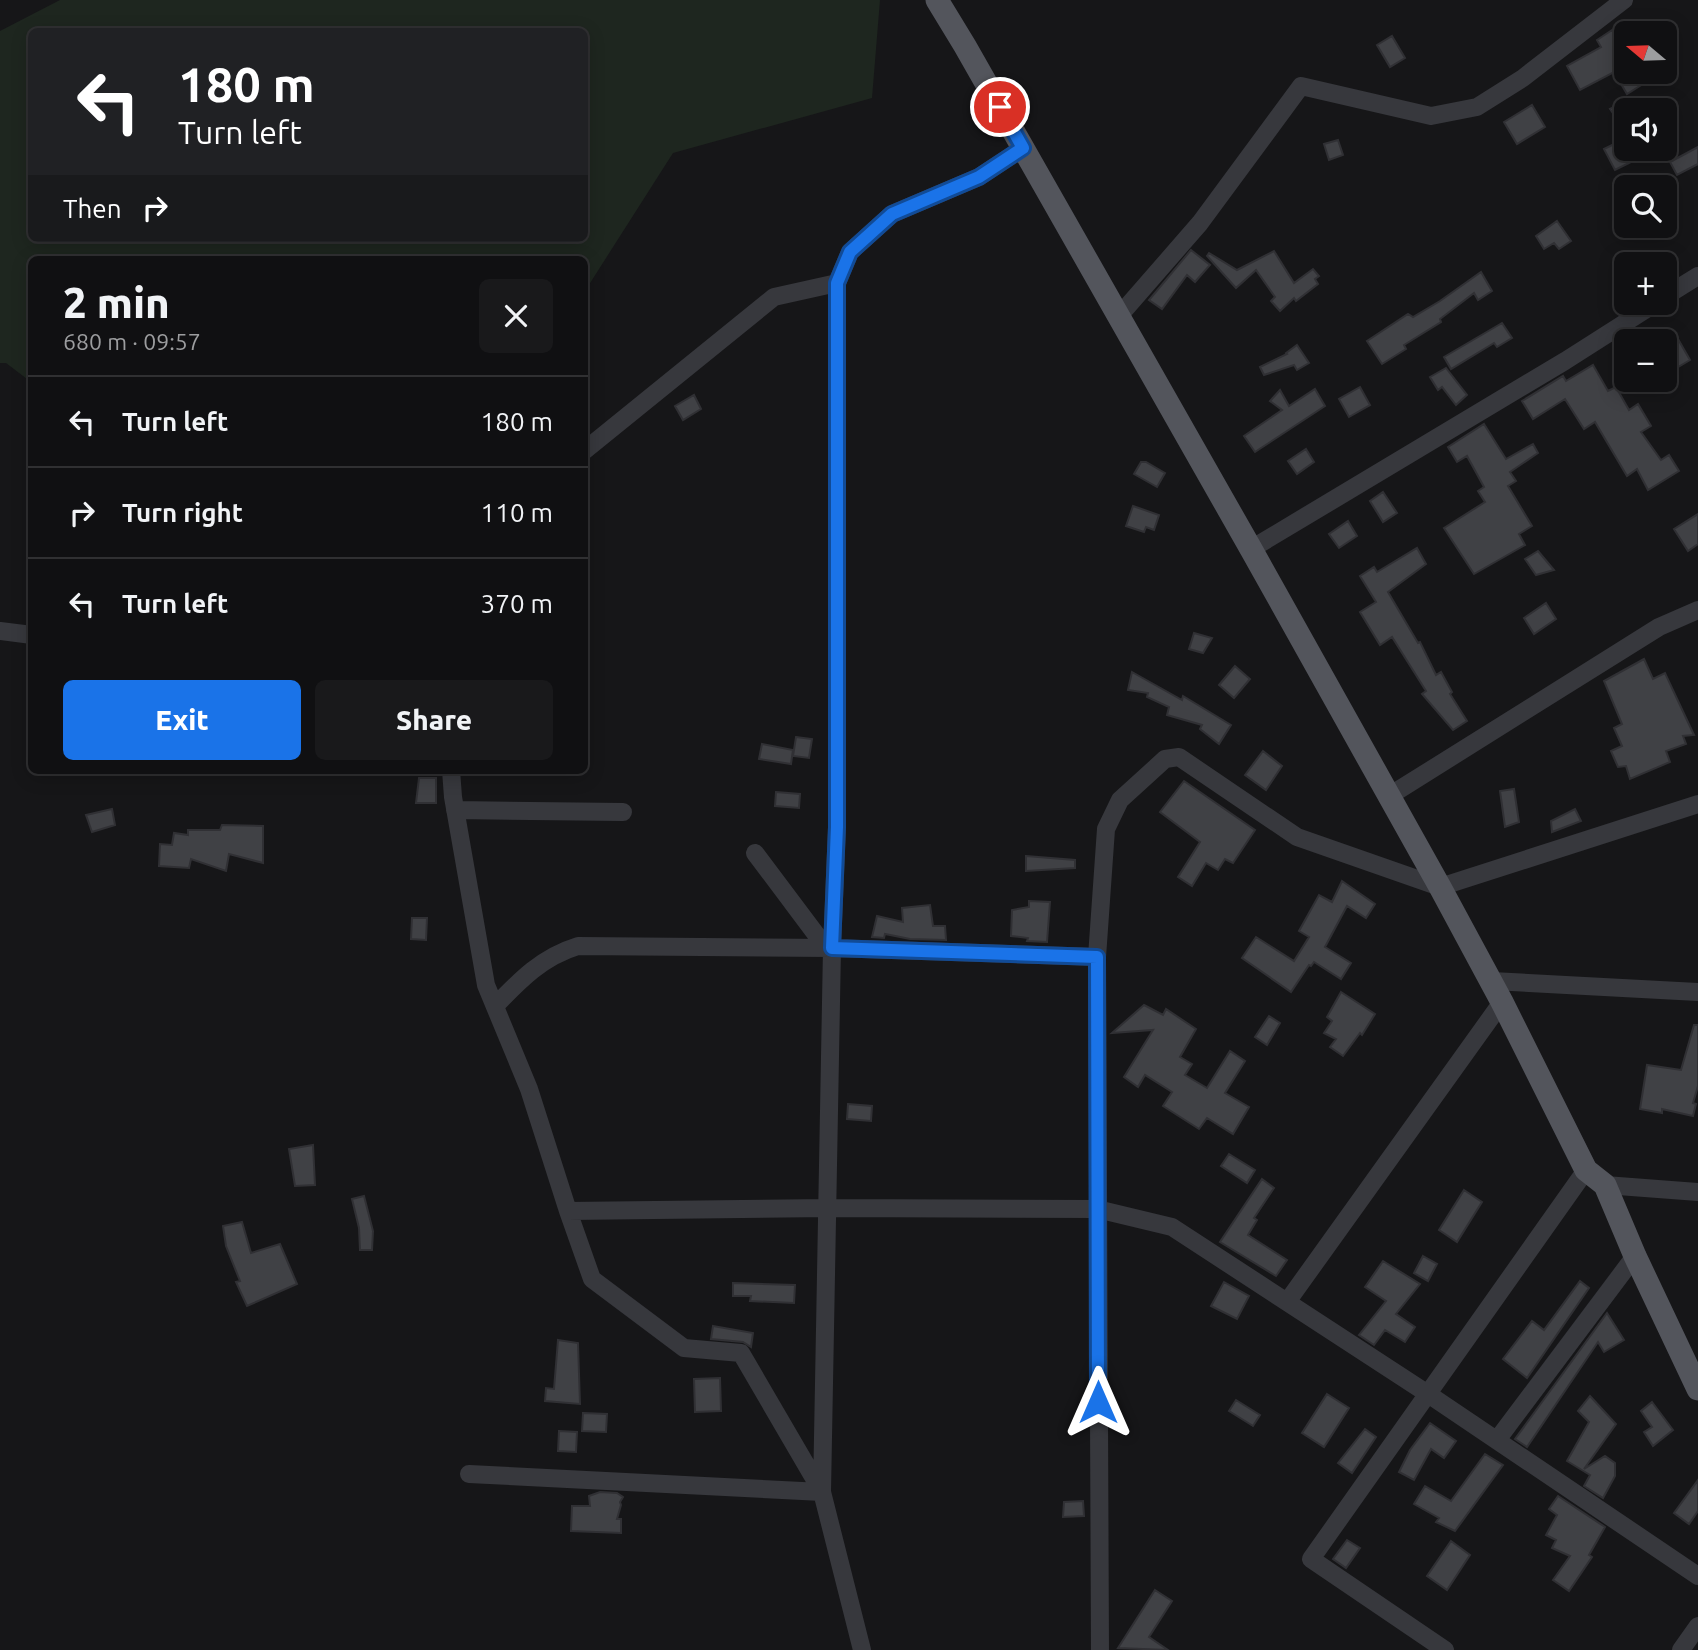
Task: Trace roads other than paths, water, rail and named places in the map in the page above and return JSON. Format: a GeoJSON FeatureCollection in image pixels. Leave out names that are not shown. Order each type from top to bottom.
{"type":"FeatureCollection","features":[{"type":"Feature","properties":{"kind":"main road"},"geometry":{"type":"LineString","coordinates":[[937,0],[1251,548],[1440,887],[1492,981],[1586,1170],[1605,1185],[1635,1256],[1698,1389]]}},
{"type":"Feature","properties":{"kind":"street"},"geometry":{"type":"LineString","coordinates":[[1119,316],[1200,223],[1301,86],[1431,116],[1478,107],[1523,78],[1624,0]]}},
{"type":"Feature","properties":{"kind":"street"},"geometry":{"type":"LineString","coordinates":[[862,1650],[822,1492],[832,948],[837,827],[837,283],[850,252],[892,214],[979,177],[1023,148]]}},
{"type":"Feature","properties":{"kind":"street"},"geometry":{"type":"LineString","coordinates":[[1677,289],[1698,275]]}},
{"type":"Feature","properties":{"kind":"street"},"geometry":{"type":"LineString","coordinates":[[588,448],[774,296],[837,283]]}},
{"type":"Feature","properties":{"kind":"street"},"geometry":{"type":"LineString","coordinates":[[1251,548],[1565,362],[1637,315]]}},
{"type":"Feature","properties":{"kind":"street"},"geometry":{"type":"LineString","coordinates":[[1389,796],[1659,627],[1698,610]]}},
{"type":"Feature","properties":{"kind":"street"},"geometry":{"type":"LineString","coordinates":[[0,631],[28,634]]}},
{"type":"Feature","properties":{"kind":"street"},"geometry":{"type":"LineString","coordinates":[[1100,1650],[1097,957],[1106,830],[1120,800],[1165,759],[1171,756],[1179,757],[1297,837],[1440,887],[1698,804]]}},
{"type":"Feature","properties":{"kind":"street"},"geometry":{"type":"LineString","coordinates":[[451,774],[455,810],[486,985],[529,1089],[592,1279],[684,1348],[741,1353],[822,1492]]}},
{"type":"Feature","properties":{"kind":"street"},"geometry":{"type":"LineString","coordinates":[[455,810],[623,812]]}},
{"type":"Feature","properties":{"kind":"street"},"geometry":{"type":"LineString","coordinates":[[755,853],[821,941],[832,948]]}},
{"type":"Feature","properties":{"kind":"street"},"geometry":{"type":"LineString","coordinates":[[495,1006],[543,961],[578,946],[832,948],[1097,957]]}},
{"type":"Feature","properties":{"kind":"street"},"geometry":{"type":"LineString","coordinates":[[1492,981],[1698,992]]}},
{"type":"Feature","properties":{"kind":"street"},"geometry":{"type":"LineString","coordinates":[[1287,1302],[1502,1002]]}},
{"type":"Feature","properties":{"kind":"street"},"geometry":{"type":"LineString","coordinates":[[1445,1650],[1311,1559],[1586,1170]]}},
{"type":"Feature","properties":{"kind":"street"},"geometry":{"type":"LineString","coordinates":[[1605,1185],[1698,1192]]}},
{"type":"Feature","properties":{"kind":"street"},"geometry":{"type":"LineString","coordinates":[[568,1211],[1097,1209],[1172,1227],[1429,1394],[1698,1576]]}},
{"type":"Feature","properties":{"kind":"street"},"geometry":{"type":"LineString","coordinates":[[1497,1440],[1635,1256]]}},
{"type":"Feature","properties":{"kind":"street"},"geometry":{"type":"LineString","coordinates":[[469,1474],[822,1492]]}},
{"type":"Feature","properties":{"kind":"street"},"geometry":{"type":"LineString","coordinates":[[1681,1650],[1698,1626]]}}]}
